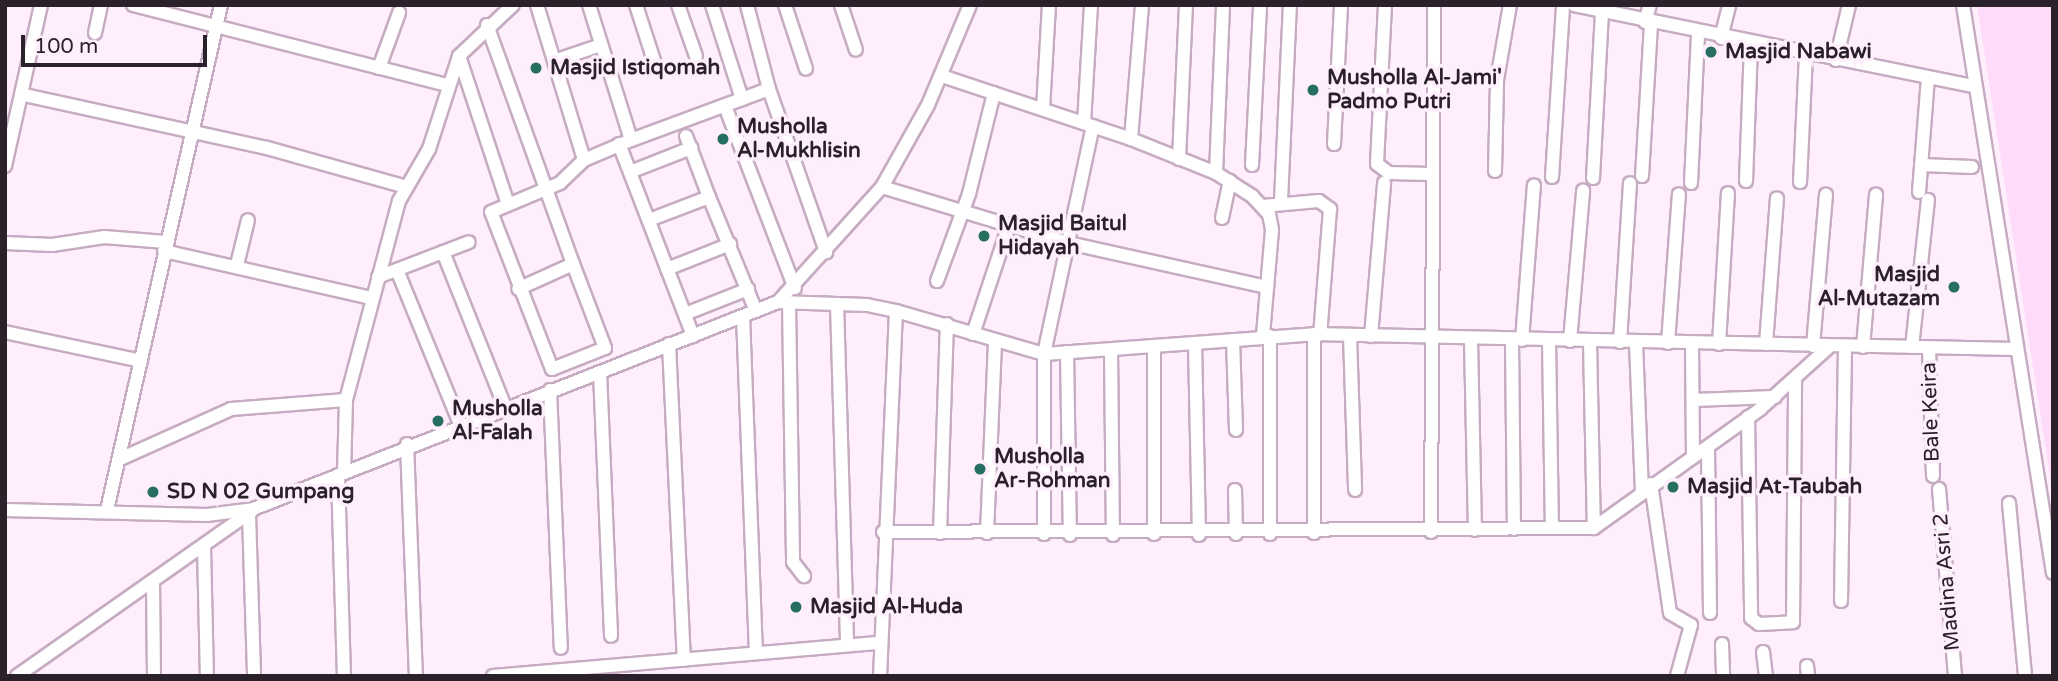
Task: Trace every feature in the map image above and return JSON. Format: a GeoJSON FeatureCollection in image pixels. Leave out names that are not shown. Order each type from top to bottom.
{"type":"FeatureCollection","features":[{"type":"Feature","properties":{"kind":"street"},"geometry":{"type":"LineString","coordinates":[[5,166],[24,95],[41,5]]}},
{"type":"Feature","properties":{"kind":"street"},"geometry":{"type":"LineString","coordinates":[[95,33],[101,5]]}},
{"type":"Feature","properties":{"kind":"street"},"geometry":{"type":"LineString","coordinates":[[133,5],[218,24],[447,85]]}},
{"type":"Feature","properties":{"kind":"street"},"geometry":{"type":"LineString","coordinates":[[107,510],[221,5]]}},
{"type":"Feature","properties":{"kind":"street"},"geometry":{"type":"LineString","coordinates":[[344,676],[341,474],[346,400],[371,298],[407,187],[429,149],[447,85],[459,56],[487,24],[513,5]]}},
{"type":"Feature","properties":{"kind":"street"},"geometry":{"type":"LineString","coordinates":[[537,5],[584,160]]}},
{"type":"Feature","properties":{"kind":"street"},"geometry":{"type":"LineString","coordinates":[[589,5],[625,142],[630,172],[693,337]]}},
{"type":"Feature","properties":{"kind":"street"},"geometry":{"type":"LineString","coordinates":[[636,5],[656,67]]}},
{"type":"Feature","properties":{"kind":"street"},"geometry":{"type":"LineString","coordinates":[[678,5],[696,56]]}},
{"type":"Feature","properties":{"kind":"street"},"geometry":{"type":"LineString","coordinates":[[712,5],[742,99]]}},
{"type":"Feature","properties":{"kind":"street"},"geometry":{"type":"LineString","coordinates":[[747,5],[769,89],[826,252]]}},
{"type":"Feature","properties":{"kind":"street"},"geometry":{"type":"LineString","coordinates":[[785,5],[806,69]]}},
{"type":"Feature","properties":{"kind":"street"},"geometry":{"type":"LineString","coordinates":[[841,5],[856,50]]}},
{"type":"Feature","properties":{"kind":"street"},"geometry":{"type":"LineString","coordinates":[[804,576],[793,562],[784,303],[882,187],[942,76],[970,5]]}},
{"type":"Feature","properties":{"kind":"street"},"geometry":{"type":"LineString","coordinates":[[1042,109],[1049,5]]}},
{"type":"Feature","properties":{"kind":"street"},"geometry":{"type":"LineString","coordinates":[[1044,534],[1044,354],[1068,243],[1088,125],[1091,5]]}},
{"type":"Feature","properties":{"kind":"street"},"geometry":{"type":"LineString","coordinates":[[1131,139],[1142,5]]}},
{"type":"Feature","properties":{"kind":"street"},"geometry":{"type":"LineString","coordinates":[[1179,159],[1186,5]]}},
{"type":"Feature","properties":{"kind":"street"},"geometry":{"type":"LineString","coordinates":[[1216,173],[1223,5]]}},
{"type":"Feature","properties":{"kind":"street"},"geometry":{"type":"LineString","coordinates":[[1252,165],[1260,5]]}},
{"type":"Feature","properties":{"kind":"street"},"geometry":{"type":"LineString","coordinates":[[1281,201],[1290,5]]}},
{"type":"Feature","properties":{"kind":"street"},"geometry":{"type":"LineString","coordinates":[[1334,144],[1341,5]]}},
{"type":"Feature","properties":{"kind":"street"},"geometry":{"type":"LineString","coordinates":[[1385,5],[1377,164],[1388,173],[1431,174]]}},
{"type":"Feature","properties":{"kind":"street"},"geometry":{"type":"LineString","coordinates":[[1431,532],[1429,339],[1434,5]]}},
{"type":"Feature","properties":{"kind":"street"},"geometry":{"type":"LineString","coordinates":[[1495,171],[1497,80],[1510,5]]}},
{"type":"Feature","properties":{"kind":"street"},"geometry":{"type":"LineString","coordinates":[[1552,177],[1563,5]]}},
{"type":"Feature","properties":{"kind":"street"},"geometry":{"type":"LineString","coordinates":[[1574,5],[1602,11],[1626,11],[1648,23],[1698,35],[1976,87]]}},
{"type":"Feature","properties":{"kind":"street"},"geometry":{"type":"LineString","coordinates":[[1642,176],[1650,5]]}},
{"type":"Feature","properties":{"kind":"street"},"geometry":{"type":"LineString","coordinates":[[1721,38],[1729,5]]}},
{"type":"Feature","properties":{"kind":"street"},"geometry":{"type":"LineString","coordinates":[[1836,60],[1849,5]]}},
{"type":"Feature","properties":{"kind":"street"},"geometry":{"type":"LineString","coordinates":[[1963,5],[2015,349],[2053,573]]}},
{"type":"Feature","properties":{"kind":"street"},"geometry":{"type":"LineString","coordinates":[[1593,178],[1602,11]]}},
{"type":"Feature","properties":{"kind":"street"},"geometry":{"type":"LineString","coordinates":[[379,68],[399,13]]}},
{"type":"Feature","properties":{"kind":"street"},"geometry":{"type":"LineString","coordinates":[[487,24],[544,187],[605,345],[581,359],[548,366],[491,218],[495,206],[544,187],[560,183],[584,160],[625,142],[769,89]]}},
{"type":"Feature","properties":{"kind":"street"},"geometry":{"type":"LineString","coordinates":[[1691,183],[1698,35]]}},
{"type":"Feature","properties":{"kind":"street"},"geometry":{"type":"LineString","coordinates":[[554,61],[601,45]]}},
{"type":"Feature","properties":{"kind":"street"},"geometry":{"type":"LineString","coordinates":[[1746,181],[1751,45]]}},
{"type":"Feature","properties":{"kind":"street"},"geometry":{"type":"LineString","coordinates":[[1800,182],[1806,54]]}},
{"type":"Feature","properties":{"kind":"street"},"geometry":{"type":"LineString","coordinates":[[459,56],[507,201]]}},
{"type":"Feature","properties":{"kind":"street"},"geometry":{"type":"LineString","coordinates":[[942,76],[1131,139],[1216,173],[1230,180],[1263,206],[1272,230],[1266,336],[1270,534]]}},
{"type":"Feature","properties":{"kind":"street"},"geometry":{"type":"LineString","coordinates":[[1912,347],[1924,196],[1921,165],[1928,78]]}},
{"type":"Feature","properties":{"kind":"street"},"geometry":{"type":"LineString","coordinates":[[937,281],[963,211],[994,93]]}},
{"type":"Feature","properties":{"kind":"street"},"geometry":{"type":"LineString","coordinates":[[24,95],[191,132],[407,187]]}},
{"type":"Feature","properties":{"kind":"street"},"geometry":{"type":"LineString","coordinates":[[725,106],[795,288]]}},
{"type":"Feature","properties":{"kind":"street"},"geometry":{"type":"LineString","coordinates":[[630,172],[689,142],[756,311]]}},
{"type":"Feature","properties":{"kind":"street"},"geometry":{"type":"LineString","coordinates":[[1921,165],[1972,167]]}},
{"type":"Feature","properties":{"kind":"street"},"geometry":{"type":"LineString","coordinates":[[1222,218],[1230,180]]}},
{"type":"Feature","properties":{"kind":"street"},"geometry":{"type":"LineString","coordinates":[[1371,337],[1384,183]]}},
{"type":"Feature","properties":{"kind":"street"},"geometry":{"type":"LineString","coordinates":[[1620,342],[1630,183]]}},
{"type":"Feature","properties":{"kind":"street"},"geometry":{"type":"LineString","coordinates":[[1514,529],[1517,340],[1534,185]]}},
{"type":"Feature","properties":{"kind":"street"},"geometry":{"type":"LineString","coordinates":[[882,187],[1068,243],[1267,287]]}},
{"type":"Feature","properties":{"kind":"street"},"geometry":{"type":"LineString","coordinates":[[1570,341],[1583,191]]}},
{"type":"Feature","properties":{"kind":"street"},"geometry":{"type":"LineString","coordinates":[[1719,344],[1728,192]]}},
{"type":"Feature","properties":{"kind":"street"},"geometry":{"type":"LineString","coordinates":[[1668,343],[1679,194]]}},
{"type":"Feature","properties":{"kind":"street"},"geometry":{"type":"LineString","coordinates":[[1813,346],[1826,195]]}},
{"type":"Feature","properties":{"kind":"street"},"geometry":{"type":"LineString","coordinates":[[1863,346],[1876,195]]}},
{"type":"Feature","properties":{"kind":"street"},"geometry":{"type":"LineString","coordinates":[[649,220],[709,197]]}},
{"type":"Feature","properties":{"kind":"street"},"geometry":{"type":"LineString","coordinates":[[1766,344],[1777,198]]}},
{"type":"Feature","properties":{"kind":"street"},"geometry":{"type":"LineString","coordinates":[[1263,206],[1281,201],[1319,201],[1330,209],[1317,335],[1314,533]]}},
{"type":"Feature","properties":{"kind":"street"},"geometry":{"type":"LineString","coordinates":[[237,265],[248,220]]}},
{"type":"Feature","properties":{"kind":"street"},"geometry":{"type":"LineString","coordinates":[[973,334],[1009,225]]}},
{"type":"Feature","properties":{"kind":"street"},"geometry":{"type":"LineString","coordinates":[[5,243],[52,245],[104,237],[165,247],[371,298]]}},
{"type":"Feature","properties":{"kind":"street"},"geometry":{"type":"LineString","coordinates":[[378,277],[469,242]]}},
{"type":"Feature","properties":{"kind":"street"},"geometry":{"type":"LineString","coordinates":[[667,269],[730,244]]}},
{"type":"Feature","properties":{"kind":"street"},"geometry":{"type":"LineString","coordinates":[[443,252],[505,407]]}},
{"type":"Feature","properties":{"kind":"street"},"geometry":{"type":"LineString","coordinates":[[519,289],[573,264]]}},
{"type":"Feature","properties":{"kind":"street"},"geometry":{"type":"LineString","coordinates":[[397,270],[461,426]]}},
{"type":"Feature","properties":{"kind":"street"},"geometry":{"type":"LineString","coordinates":[[685,314],[748,289]]}},
{"type":"Feature","properties":{"kind":"street"},"geometry":{"type":"LineString","coordinates":[[17,676],[204,547],[251,511],[407,444],[461,426],[756,311],[784,303],[837,304],[896,311],[947,324],[995,344],[1044,354],[1154,348],[1266,336],[1317,335],[2015,349]]}},
{"type":"Feature","properties":{"kind":"street"},"geometry":{"type":"LineString","coordinates":[[837,304],[847,645]]}},
{"type":"Feature","properties":{"kind":"street"},"geometry":{"type":"LineString","coordinates":[[880,676],[883,532],[896,311]]}},
{"type":"Feature","properties":{"kind":"street"},"geometry":{"type":"LineString","coordinates":[[743,316],[756,651]]}},
{"type":"Feature","properties":{"kind":"street"},"geometry":{"type":"LineString","coordinates":[[940,533],[947,324]]}},
{"type":"Feature","properties":{"kind":"street"},"geometry":{"type":"LineString","coordinates":[[5,332],[141,361]]}},
{"type":"Feature","properties":{"kind":"street"},"geometry":{"type":"LineString","coordinates":[[1350,336],[1355,490]]}},
{"type":"Feature","properties":{"kind":"street"},"geometry":{"type":"LineString","coordinates":[[1233,340],[1236,430]]}},
{"type":"Feature","properties":{"kind":"street"},"geometry":{"type":"LineString","coordinates":[[1471,340],[1475,530]]}},
{"type":"Feature","properties":{"kind":"street"},"geometry":{"type":"LineString","coordinates":[[1549,341],[1552,528]]}},
{"type":"Feature","properties":{"kind":"street"},"geometry":{"type":"LineString","coordinates":[[1590,342],[1594,528]]}},
{"type":"Feature","properties":{"kind":"street"},"geometry":{"type":"LineString","coordinates":[[1636,343],[1647,488],[1670,613],[1691,625],[1678,676]]}},
{"type":"Feature","properties":{"kind":"street"},"geometry":{"type":"LineString","coordinates":[[669,344],[684,660]]}},
{"type":"Feature","properties":{"kind":"street"},"geometry":{"type":"LineString","coordinates":[[987,533],[995,344]]}},
{"type":"Feature","properties":{"kind":"street"},"geometry":{"type":"LineString","coordinates":[[1195,344],[1199,535]]}},
{"type":"Feature","properties":{"kind":"street"},"geometry":{"type":"LineString","coordinates":[[1692,344],[1693,457]]}},
{"type":"Feature","properties":{"kind":"street"},"geometry":{"type":"LineString","coordinates":[[883,532],[1199,535],[1594,528],[1775,397],[1830,346]]}},
{"type":"Feature","properties":{"kind":"street"},"geometry":{"type":"LineString","coordinates":[[1841,601],[1845,346]]}},
{"type":"Feature","properties":{"kind":"street"},"geometry":{"type":"LineString","coordinates":[[1154,348],[1154,534]]}},
{"type":"Feature","properties":{"kind":"street","name":"Bale Keira"},"geometry":{"type":"LineString","coordinates":[[1929,348],[1933,476]]}},
{"type":"Feature","properties":{"kind":"street"},"geometry":{"type":"LineString","coordinates":[[1111,350],[1113,535]]}},
{"type":"Feature","properties":{"kind":"street"},"geometry":{"type":"LineString","coordinates":[[1067,352],[1070,535]]}},
{"type":"Feature","properties":{"kind":"street"},"geometry":{"type":"LineString","coordinates":[[581,359],[594,374],[611,636]]}},
{"type":"Feature","properties":{"kind":"street"},"geometry":{"type":"LineString","coordinates":[[1748,416],[1751,618],[1759,624],[1793,622],[1795,378]]}},
{"type":"Feature","properties":{"kind":"street"},"geometry":{"type":"LineString","coordinates":[[550,390],[561,648]]}},
{"type":"Feature","properties":{"kind":"street"},"geometry":{"type":"LineString","coordinates":[[1693,400],[1775,397]]}},
{"type":"Feature","properties":{"kind":"street"},"geometry":{"type":"LineString","coordinates":[[120,459],[231,408],[346,400]]}},
{"type":"Feature","properties":{"kind":"street"},"geometry":{"type":"LineString","coordinates":[[407,444],[416,676]]}},
{"type":"Feature","properties":{"kind":"street"},"geometry":{"type":"LineString","coordinates":[[1708,448],[1710,613]]}},
{"type":"Feature","properties":{"kind":"street","name":"Madina Asri 2"},"geometry":{"type":"LineString","coordinates":[[1939,489],[1955,676]]}},
{"type":"Feature","properties":{"kind":"street"},"geometry":{"type":"LineString","coordinates":[[1235,490],[1236,534]]}},
{"type":"Feature","properties":{"kind":"street"},"geometry":{"type":"LineString","coordinates":[[2009,503],[2025,676]]}},
{"type":"Feature","properties":{"kind":"street"},"geometry":{"type":"LineString","coordinates":[[5,510],[107,510],[206,515],[251,511]]}},
{"type":"Feature","properties":{"kind":"street"},"geometry":{"type":"LineString","coordinates":[[251,511],[254,676]]}},
{"type":"Feature","properties":{"kind":"street"},"geometry":{"type":"LineString","coordinates":[[204,547],[207,676]]}},
{"type":"Feature","properties":{"kind":"street"},"geometry":{"type":"LineString","coordinates":[[153,582],[154,676]]}},
{"type":"Feature","properties":{"kind":"street"},"geometry":{"type":"LineString","coordinates":[[493,676],[684,660],[756,651],[880,643]]}},
{"type":"Feature","properties":{"kind":"street"},"geometry":{"type":"LineString","coordinates":[[1722,644],[1723,676]]}},
{"type":"Feature","properties":{"kind":"street"},"geometry":{"type":"LineString","coordinates":[[1763,652],[1766,676]]}},
{"type":"Feature","properties":{"kind":"shaded area"},"geometry":{"type":"Polygon","coordinates":[[[1977,5],[2053,5],[2053,496],[1977,5]]]}},
{"type":"Feature","properties":{"kind":"place","name":"Masjid Nabawi"},"geometry":{"type":"Point","coordinates":[1711,52]}},
{"type":"Feature","properties":{"kind":"place","name":"Masjid Istiqomah"},"geometry":{"type":"Point","coordinates":[536,68]}},
{"type":"Feature","properties":{"kind":"place","name":"Musholla Al-Jami' Padmo Putri"},"geometry":{"type":"Point","coordinates":[1313,90]}},
{"type":"Feature","properties":{"kind":"place","name":"Musholla Al-Mukhlisin"},"geometry":{"type":"Point","coordinates":[723,139]}},
{"type":"Feature","properties":{"kind":"place","name":"Masjid Baitul Hidayah"},"geometry":{"type":"Point","coordinates":[984,236]}},
{"type":"Feature","properties":{"kind":"place","name":"Masjid Al-Mutazam"},"geometry":{"type":"Point","coordinates":[1954,287]}},
{"type":"Feature","properties":{"kind":"place","name":"Musholla Al-Falah"},"geometry":{"type":"Point","coordinates":[438,421]}},
{"type":"Feature","properties":{"kind":"place","name":"Musholla Ar-Rohman"},"geometry":{"type":"Point","coordinates":[980,469]}},
{"type":"Feature","properties":{"kind":"place","name":"Masjid At-Taubah"},"geometry":{"type":"Point","coordinates":[1673,487]}},
{"type":"Feature","properties":{"kind":"place","name":"SD N 02 Gumpang"},"geometry":{"type":"Point","coordinates":[153,492]}},
{"type":"Feature","properties":{"kind":"place","name":"Masjid Al-Huda"},"geometry":{"type":"Point","coordinates":[796,607]}}]}
